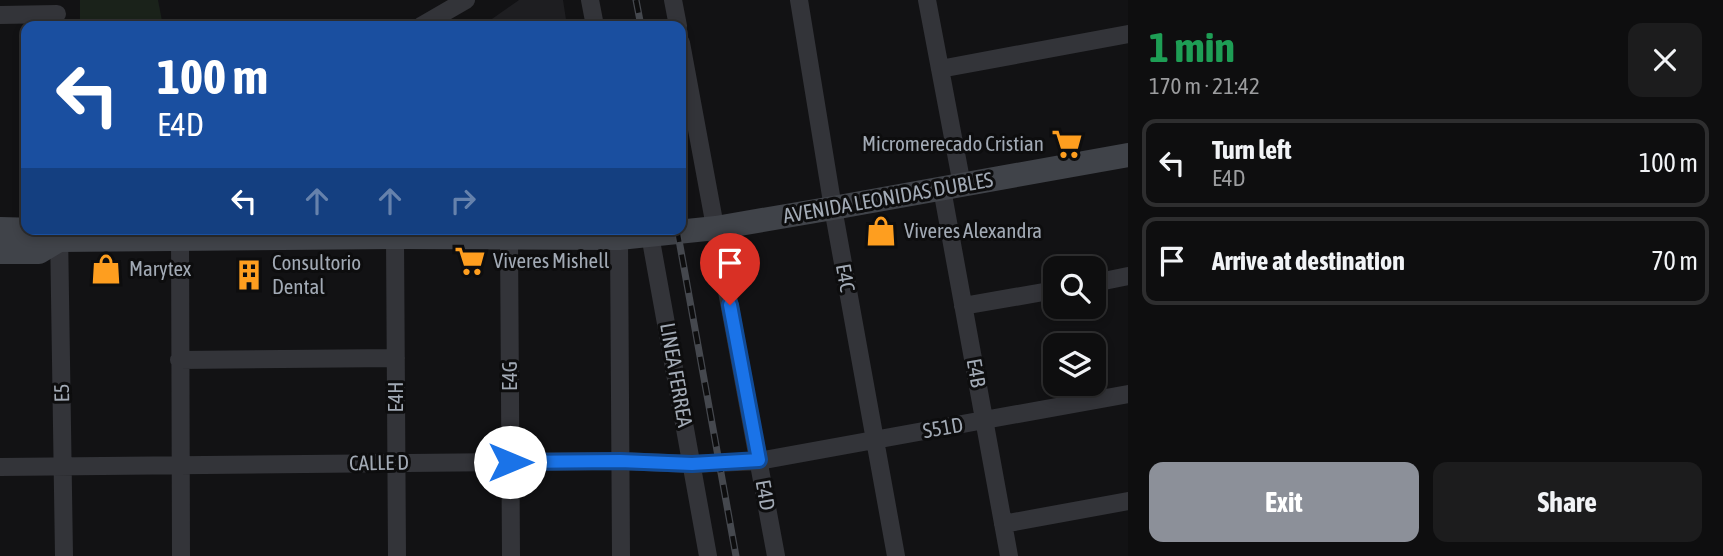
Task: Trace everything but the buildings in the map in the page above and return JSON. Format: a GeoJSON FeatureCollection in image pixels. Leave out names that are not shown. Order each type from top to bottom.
{"type":"FeatureCollection","features":[{"type":"Feature","properties":{"kind":"main road","name":"AVENIDA LEONIDAS DUBLES"},"geometry":{"type":"LineString","coordinates":[[686,230],[716,228],[1128,155]]}},
{"type":"Feature","properties":{"kind":"main road","name":"AVENIDA LEONIDAS DUBLES"},"geometry":{"type":"LineString","coordinates":[[0,229],[21,230]]}},
{"type":"Feature","properties":{"kind":"main road","name":"AVENIDA LEONIDAS DUBLES"},"geometry":{"type":"LineString","coordinates":[[0,252],[39,253],[58,235]]}},
{"type":"Feature","properties":{"kind":"main road","name":"AVENIDA LEONIDAS DUBLES"},"geometry":{"type":"LineString","coordinates":[[251,235],[509,238],[632,235]]}},
{"type":"Feature","properties":{"kind":"street"},"geometry":{"type":"LineString","coordinates":[[430,21],[466,0]]}},
{"type":"Feature","properties":{"kind":"street"},"geometry":{"type":"LineString","coordinates":[[590,0],[594,21]]}},
{"type":"Feature","properties":{"kind":"street"},"geometry":{"type":"LineString","coordinates":[[673,0],[677,21]]}},
{"type":"Feature","properties":{"kind":"street","name":"E4C"},"geometry":{"type":"LineString","coordinates":[[799,0],[833,208],[896,556]]}},
{"type":"Feature","properties":{"kind":"street","name":"E4B"},"geometry":{"type":"LineString","coordinates":[[927,0],[940,69],[963,306],[1009,556]]}},
{"type":"Feature","properties":{"kind":"street"},"geometry":{"type":"LineString","coordinates":[[0,15],[57,13]]}},
{"type":"Feature","properties":{"kind":"street"},"geometry":{"type":"LineString","coordinates":[[940,69],[1128,33]]}},
{"type":"Feature","properties":{"kind":"street","name":"E4D"},"geometry":{"type":"LineString","coordinates":[[686,69],[776,556]]}},
{"type":"Feature","properties":{"kind":"street","name":"E5"},"geometry":{"type":"LineString","coordinates":[[59,235],[64,556]]}},
{"type":"Feature","properties":{"kind":"street"},"geometry":{"type":"LineString","coordinates":[[179,235],[181,556]]}},
{"type":"Feature","properties":{"kind":"street"},"geometry":{"type":"LineString","coordinates":[[621,556],[620,461],[632,235]]}},
{"type":"Feature","properties":{"kind":"street","name":"LINEA FERREA"},"geometry":{"type":"LineString","coordinates":[[632,235],[692,464],[708,556]]}},
{"type":"Feature","properties":{"kind":"street","name":"E4H"},"geometry":{"type":"LineString","coordinates":[[395,237],[397,556]]}},
{"type":"Feature","properties":{"kind":"street","name":"E4G"},"geometry":{"type":"LineString","coordinates":[[509,238],[511,556]]}},
{"type":"Feature","properties":{"kind":"street"},"geometry":{"type":"LineString","coordinates":[[1106,281],[1128,276]]}},
{"type":"Feature","properties":{"kind":"street"},"geometry":{"type":"LineString","coordinates":[[963,306],[1043,292]]}},
{"type":"Feature","properties":{"kind":"street"},"geometry":{"type":"LineString","coordinates":[[179,360],[396,358]]}},
{"type":"Feature","properties":{"kind":"street","name":"S51D"},"geometry":{"type":"LineString","coordinates":[[759,460],[1128,394]]}},
{"type":"Feature","properties":{"kind":"street","name":"CALLE D"},"geometry":{"type":"LineString","coordinates":[[0,467],[620,461],[692,464],[759,460]]}},
{"type":"Feature","properties":{"kind":"street"},"geometry":{"type":"LineString","coordinates":[[1003,524],[1128,501]]}},
{"type":"Feature","properties":{"kind":"shaded area"},"geometry":{"type":"Polygon","coordinates":[[[80,0],[158,0],[162,21],[80,21],[80,0]]]}},
{"type":"Feature","properties":{"kind":"shaded area"},"geometry":{"type":"Polygon","coordinates":[[[519,0],[563,0],[566,21],[489,21],[519,0]]]}},
{"type":"Feature","properties":{"kind":"railway"},"geometry":{"type":"LineString","coordinates":[[636,0],[640,21]]}},
{"type":"Feature","properties":{"kind":"railway"},"geometry":{"type":"LineString","coordinates":[[678,235],[736,556]]}},
{"type":"Feature","properties":{"kind":"place","name":"Micromerecado Cristian"},"geometry":{"type":"Point","coordinates":[1067,144]}},
{"type":"Feature","properties":{"kind":"place","name":"Viveres Alexandra"},"geometry":{"type":"Point","coordinates":[881,231]}},
{"type":"Feature","properties":{"kind":"place","name":"Viveres Mishell"},"geometry":{"type":"Point","coordinates":[470,261]}},
{"type":"Feature","properties":{"kind":"place","name":"Marytex"},"geometry":{"type":"Point","coordinates":[106,269]}},
{"type":"Feature","properties":{"kind":"place","name":"Consultorio Dental"},"geometry":{"type":"Point","coordinates":[249,275]}},
{"type":"Feature","properties":{"kind":"route"},"geometry":{"type":"LineString","coordinates":[[510,462],[620,461],[692,464],[759,460],[730,305]]}}]}
